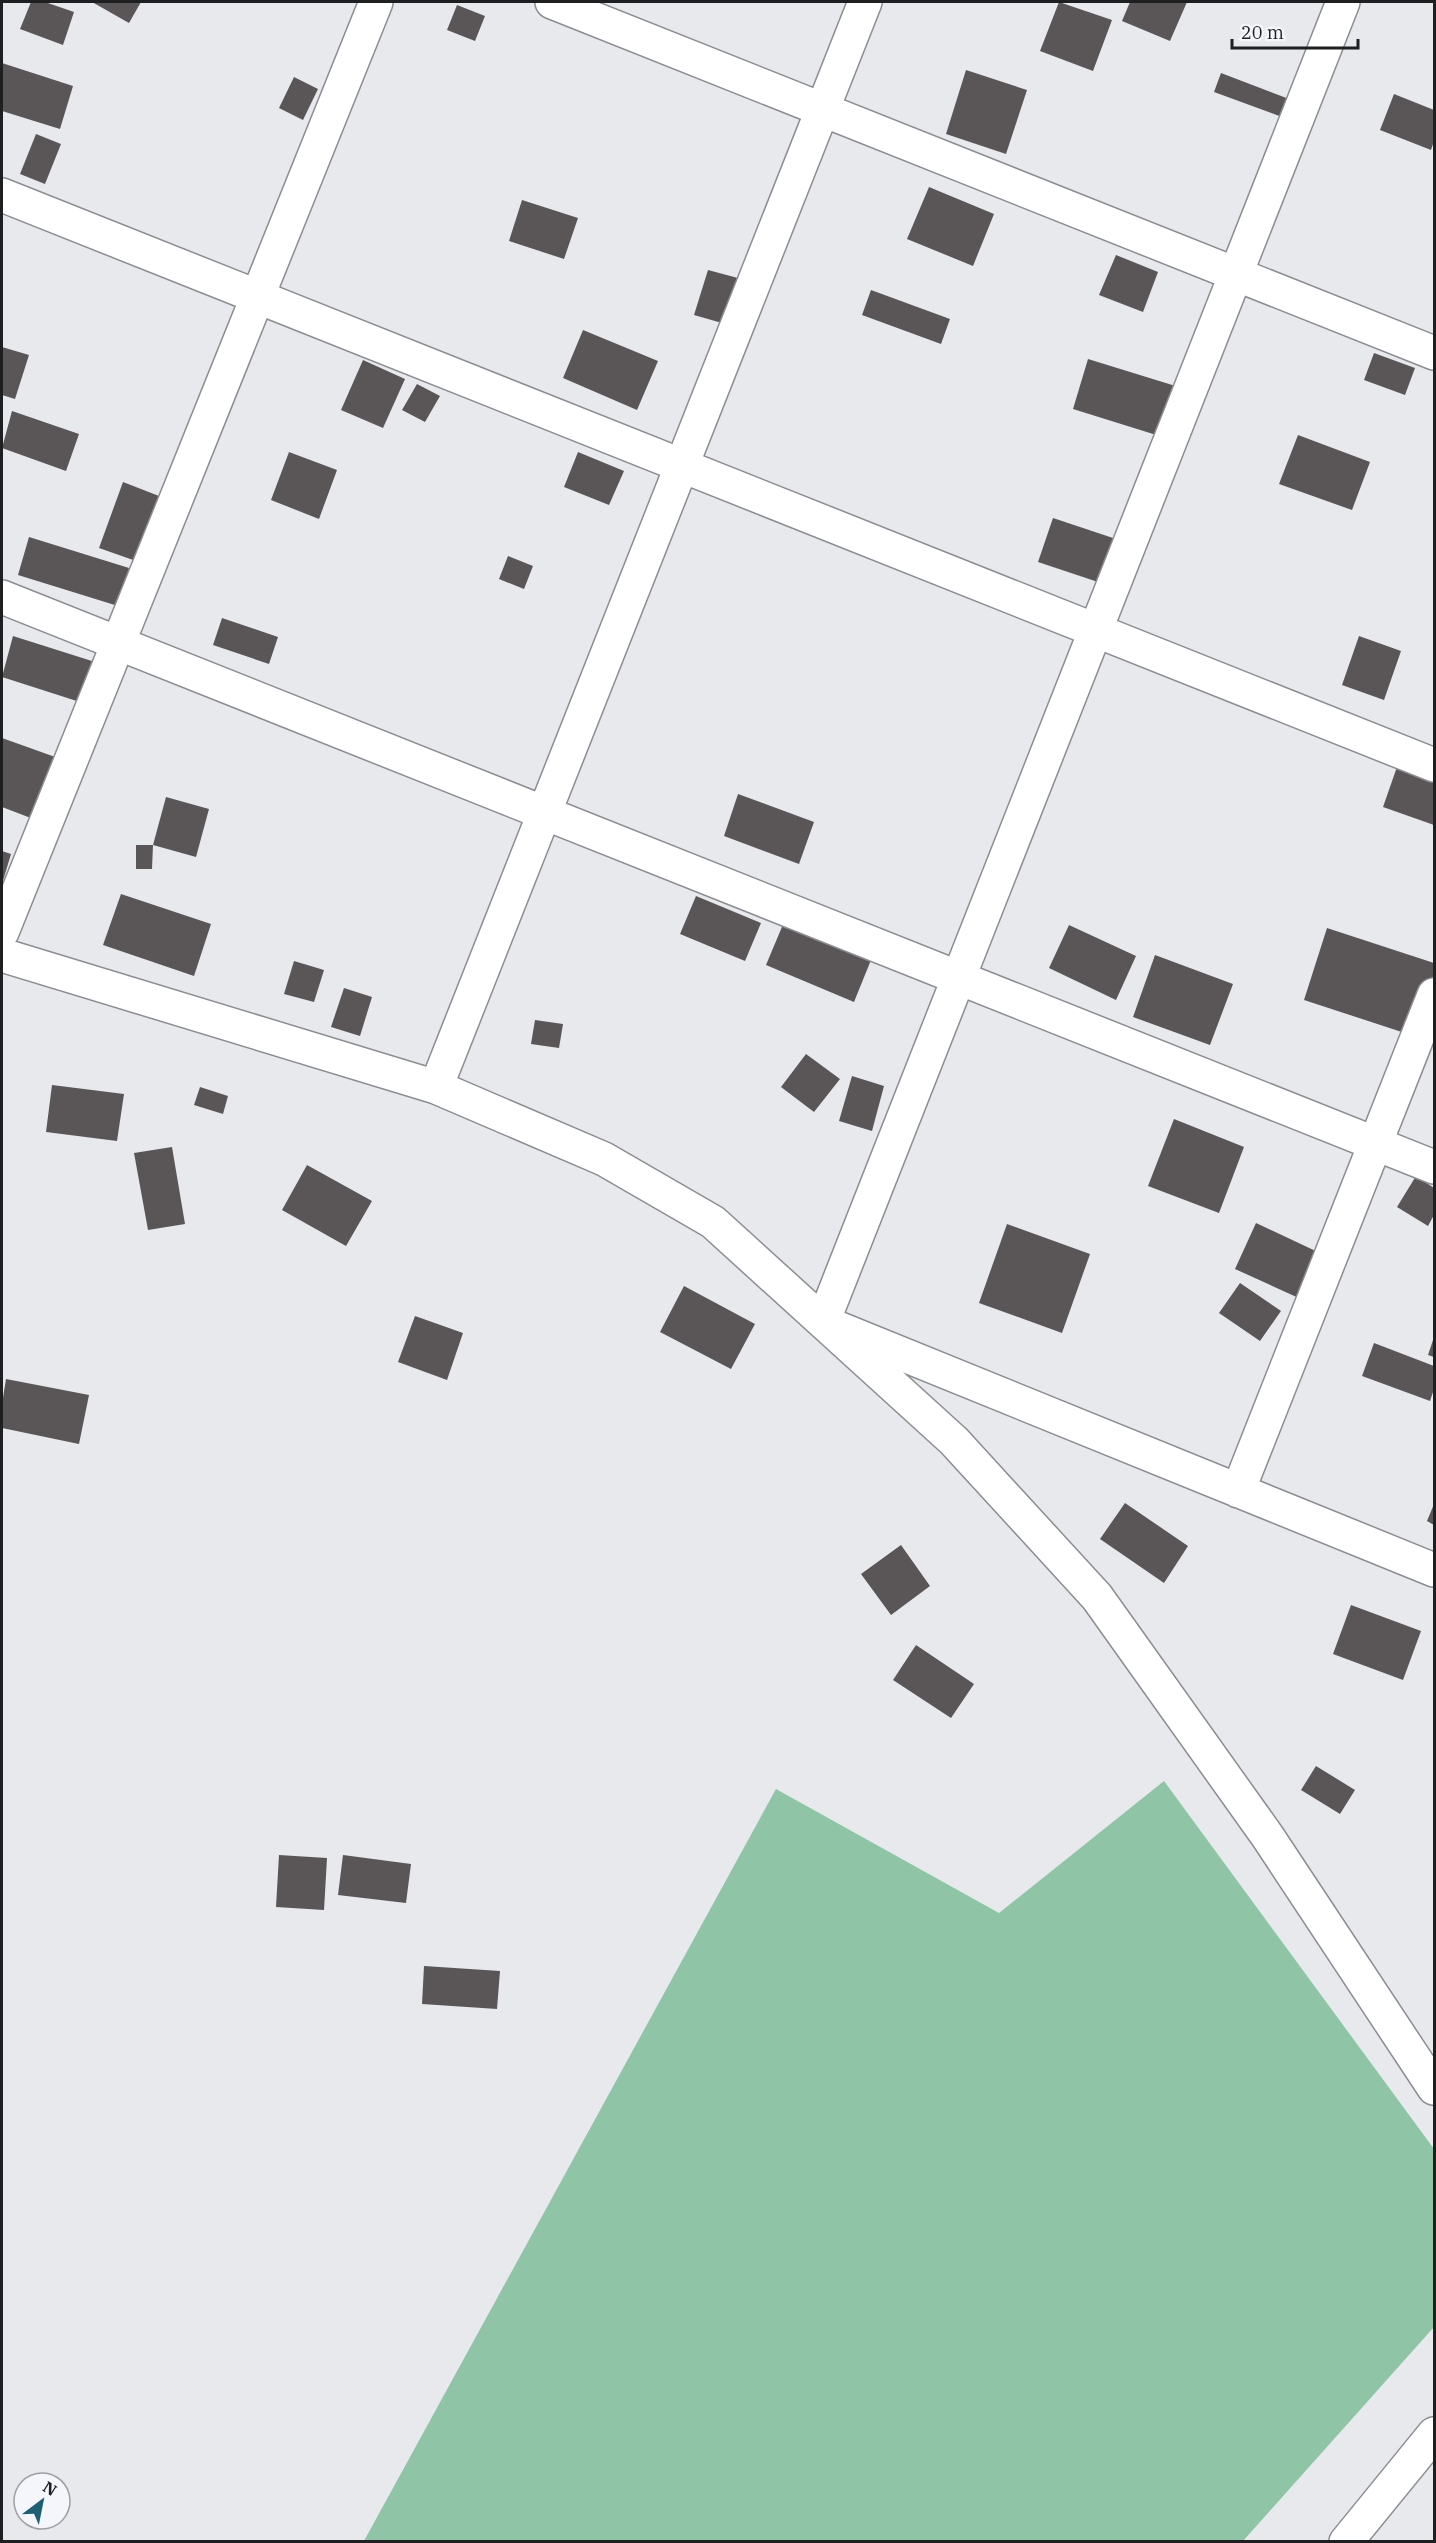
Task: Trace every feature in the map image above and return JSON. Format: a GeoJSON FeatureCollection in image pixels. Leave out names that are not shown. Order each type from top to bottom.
{"type":"FeatureCollection","features":[{"type":"Feature","properties":{"kind":"street"},"geometry":{"type":"LineString","coordinates":[[2,932],[376,2]]}},
{"type":"Feature","properties":{"kind":"street"},"geometry":{"type":"LineString","coordinates":[[552,2],[1434,353]]}},
{"type":"Feature","properties":{"kind":"street"},"geometry":{"type":"LineString","coordinates":[[436,1087],[865,2]]}},
{"type":"Feature","properties":{"kind":"street"},"geometry":{"type":"LineString","coordinates":[[823,1322],[1343,2]]}},
{"type":"Feature","properties":{"kind":"street"},"geometry":{"type":"LineString","coordinates":[[2,195],[1434,765]]}},
{"type":"Feature","properties":{"kind":"street"},"geometry":{"type":"LineString","coordinates":[[2,597],[1434,1167]]}},
{"type":"Feature","properties":{"kind":"street"},"geometry":{"type":"LineString","coordinates":[[2,955],[436,1087],[604,1160],[713,1222],[954,1441],[1097,1597],[1268,1837],[1434,2088]]}},
{"type":"Feature","properties":{"kind":"street"},"geometry":{"type":"LineString","coordinates":[[1238,1491],[1434,995]]}},
{"type":"Feature","properties":{"kind":"street"},"geometry":{"type":"LineString","coordinates":[[823,1322],[1434,1569]]}},
{"type":"Feature","properties":{"kind":"street"},"geometry":{"type":"LineString","coordinates":[[1346,2541],[1434,2434]]}},
{"type":"Feature","properties":{"kind":"green space"},"geometry":{"type":"Polygon","coordinates":[[[1164,1781],[1434,2149],[1434,2327],[1243,2541],[364,2541],[776,1789],[999,1913],[1164,1781]]]}},
{"type":"Feature","properties":{"kind":"building"},"geometry":{"type":"Polygon","coordinates":[[[31,2],[45,2],[74,12],[63,45],[20,29],[31,2]]]}},
{"type":"Feature","properties":{"kind":"building"},"geometry":{"type":"Polygon","coordinates":[[[92,2],[141,2],[129,23],[92,2]]]}},
{"type":"Feature","properties":{"kind":"building"},"geometry":{"type":"Polygon","coordinates":[[[1059,2],[1112,20],[1093,71],[1040,51],[1059,2]]]}},
{"type":"Feature","properties":{"kind":"building"},"geometry":{"type":"Polygon","coordinates":[[[1130,2],[1187,2],[1170,41],[1122,21],[1130,2]]]}},
{"type":"Feature","properties":{"kind":"building"},"geometry":{"type":"Polygon","coordinates":[[[457,5],[485,16],[475,41],[447,30],[457,5]]]}},
{"type":"Feature","properties":{"kind":"building"},"geometry":{"type":"Polygon","coordinates":[[[2,63],[73,86],[60,129],[2,111],[2,63]]]}},
{"type":"Feature","properties":{"kind":"building"},"geometry":{"type":"Polygon","coordinates":[[[966,70],[1027,90],[1006,154],[946,134],[966,70]]]}},
{"type":"Feature","properties":{"kind":"building"},"geometry":{"type":"Polygon","coordinates":[[[1221,73],[1289,99],[1282,117],[1214,92],[1221,73]]]}},
{"type":"Feature","properties":{"kind":"building"},"geometry":{"type":"Polygon","coordinates":[[[294,77],[318,89],[303,120],[279,108],[294,77]]]}},
{"type":"Feature","properties":{"kind":"building"},"geometry":{"type":"Polygon","coordinates":[[[1394,94],[1434,110],[1434,141],[1431,150],[1380,130],[1394,94]]]}},
{"type":"Feature","properties":{"kind":"building"},"geometry":{"type":"Polygon","coordinates":[[[36,134],[61,144],[45,184],[20,174],[36,134]]]}},
{"type":"Feature","properties":{"kind":"building"},"geometry":{"type":"Polygon","coordinates":[[[929,187],[994,214],[973,266],[907,239],[929,187]]]}},
{"type":"Feature","properties":{"kind":"building"},"geometry":{"type":"Polygon","coordinates":[[[522,200],[578,218],[564,259],[509,241],[522,200]]]}},
{"type":"Feature","properties":{"kind":"building"},"geometry":{"type":"Polygon","coordinates":[[[1116,255],[1158,272],[1143,312],[1099,295],[1116,255]]]}},
{"type":"Feature","properties":{"kind":"building"},"geometry":{"type":"Polygon","coordinates":[[[708,270],[749,281],[736,327],[694,315],[708,270]]]}},
{"type":"Feature","properties":{"kind":"building"},"geometry":{"type":"Polygon","coordinates":[[[871,290],[950,319],[941,344],[862,315],[871,290]]]}},
{"type":"Feature","properties":{"kind":"building"},"geometry":{"type":"Polygon","coordinates":[[[583,330],[658,361],[637,410],[563,378],[583,330]]]}},
{"type":"Feature","properties":{"kind":"building"},"geometry":{"type":"Polygon","coordinates":[[[2,347],[29,355],[15,399],[2,395],[2,347]]]}},
{"type":"Feature","properties":{"kind":"building"},"geometry":{"type":"Polygon","coordinates":[[[1374,353],[1415,368],[1405,395],[1364,380],[1374,353]]]}},
{"type":"Feature","properties":{"kind":"building"},"geometry":{"type":"Polygon","coordinates":[[[1088,359],[1182,388],[1166,438],[1073,409],[1088,359]]]}},
{"type":"Feature","properties":{"kind":"building"},"geometry":{"type":"Polygon","coordinates":[[[363,360],[405,379],[383,428],[341,410],[363,360]]]}},
{"type":"Feature","properties":{"kind":"building"},"geometry":{"type":"Polygon","coordinates":[[[417,384],[440,396],[425,422],[402,410],[417,384]]]}},
{"type":"Feature","properties":{"kind":"building"},"geometry":{"type":"Polygon","coordinates":[[[12,411],[79,434],[66,471],[2,448],[12,411]]]}},
{"type":"Feature","properties":{"kind":"building"},"geometry":{"type":"Polygon","coordinates":[[[1298,435],[1370,462],[1352,510],[1279,484],[1298,435]]]}},
{"type":"Feature","properties":{"kind":"building"},"geometry":{"type":"Polygon","coordinates":[[[289,452],[337,470],[319,519],[271,500],[289,452]]]}},
{"type":"Feature","properties":{"kind":"building"},"geometry":{"type":"Polygon","coordinates":[[[578,452],[624,471],[609,505],[564,487],[578,452]]]}},
{"type":"Feature","properties":{"kind":"building"},"geometry":{"type":"Polygon","coordinates":[[[123,482],[159,496],[136,561],[99,548],[123,482]]]}},
{"type":"Feature","properties":{"kind":"building"},"geometry":{"type":"Polygon","coordinates":[[[1053,518],[1116,539],[1101,583],[1038,562],[1053,518]]]}},
{"type":"Feature","properties":{"kind":"building"},"geometry":{"type":"Polygon","coordinates":[[[29,537],[129,568],[118,606],[18,575],[29,537]]]}},
{"type":"Feature","properties":{"kind":"building"},"geometry":{"type":"Polygon","coordinates":[[[508,556],[533,566],[524,589],[499,579],[508,556]]]}},
{"type":"Feature","properties":{"kind":"building"},"geometry":{"type":"Polygon","coordinates":[[[222,618],[278,637],[269,664],[213,645],[222,618]]]}},
{"type":"Feature","properties":{"kind":"building"},"geometry":{"type":"Polygon","coordinates":[[[13,636],[95,662],[83,703],[2,677],[13,636]]]}},
{"type":"Feature","properties":{"kind":"building"},"geometry":{"type":"Polygon","coordinates":[[[1359,636],[1401,651],[1384,700],[1342,685],[1359,636]]]}},
{"type":"Feature","properties":{"kind":"building"},"geometry":{"type":"Polygon","coordinates":[[[2,738],[58,758],[36,820],[2,807],[2,738]]]}},
{"type":"Feature","properties":{"kind":"building"},"geometry":{"type":"Polygon","coordinates":[[[1398,764],[1434,777],[1434,825],[1383,807],[1398,764]]]}},
{"type":"Feature","properties":{"kind":"building"},"geometry":{"type":"Polygon","coordinates":[[[738,794],[814,822],[799,864],[724,836],[738,794]]]}},
{"type":"Feature","properties":{"kind":"building"},"geometry":{"type":"Polygon","coordinates":[[[166,797],[209,809],[196,857],[153,845],[166,797]]]}},
{"type":"Feature","properties":{"kind":"building"},"geometry":{"type":"Polygon","coordinates":[[[136,845],[153,845],[152,869],[136,869],[136,845]]]}},
{"type":"Feature","properties":{"kind":"building"},"geometry":{"type":"Polygon","coordinates":[[[2,851],[11,854],[2,884],[2,851]]]}},
{"type":"Feature","properties":{"kind":"building"},"geometry":{"type":"Polygon","coordinates":[[[121,894],[211,924],[194,976],[103,945],[121,894]]]}},
{"type":"Feature","properties":{"kind":"building"},"geometry":{"type":"Polygon","coordinates":[[[696,896],[761,923],[745,961],[680,934],[696,896]]]}},
{"type":"Feature","properties":{"kind":"building"},"geometry":{"type":"Polygon","coordinates":[[[784,922],[871,960],[854,1002],[766,965],[784,922]]]}},
{"type":"Feature","properties":{"kind":"building"},"geometry":{"type":"Polygon","coordinates":[[[1069,925],[1136,956],[1116,1000],[1049,968],[1069,925]]]}},
{"type":"Feature","properties":{"kind":"building"},"geometry":{"type":"Polygon","coordinates":[[[1327,928],[1434,963],[1434,973],[1414,1036],[1304,1000],[1327,928]]]}},
{"type":"Feature","properties":{"kind":"building"},"geometry":{"type":"Polygon","coordinates":[[[1155,955],[1233,984],[1210,1045],[1133,1017],[1155,955]]]}},
{"type":"Feature","properties":{"kind":"building"},"geometry":{"type":"Polygon","coordinates":[[[294,961],[324,970],[314,1002],[284,994],[294,961]]]}},
{"type":"Feature","properties":{"kind":"building"},"geometry":{"type":"Polygon","coordinates":[[[344,988],[372,997],[360,1036],[331,1027],[344,988]]]}},
{"type":"Feature","properties":{"kind":"building"},"geometry":{"type":"Polygon","coordinates":[[[535,1020],[563,1024],[559,1048],[531,1044],[535,1020]]]}},
{"type":"Feature","properties":{"kind":"building"},"geometry":{"type":"Polygon","coordinates":[[[806,1054],[840,1079],[814,1112],[781,1087],[806,1054]]]}},
{"type":"Feature","properties":{"kind":"building"},"geometry":{"type":"Polygon","coordinates":[[[852,1076],[884,1086],[872,1131],[839,1121],[852,1076]]]}},
{"type":"Feature","properties":{"kind":"building"},"geometry":{"type":"Polygon","coordinates":[[[52,1085],[124,1094],[117,1141],[46,1132],[52,1085]]]}},
{"type":"Feature","properties":{"kind":"building"},"geometry":{"type":"Polygon","coordinates":[[[200,1087],[228,1096],[223,1114],[194,1105],[200,1087]]]}},
{"type":"Feature","properties":{"kind":"building"},"geometry":{"type":"Polygon","coordinates":[[[1174,1119],[1244,1147],[1219,1213],[1148,1186],[1174,1119]]]}},
{"type":"Feature","properties":{"kind":"building"},"geometry":{"type":"Polygon","coordinates":[[[172,1147],[185,1224],[148,1230],[134,1153],[172,1147]]]}},
{"type":"Feature","properties":{"kind":"building"},"geometry":{"type":"Polygon","coordinates":[[[307,1165],[372,1201],[346,1246],[282,1210],[307,1165]]]}},
{"type":"Feature","properties":{"kind":"building"},"geometry":{"type":"Polygon","coordinates":[[[1416,1176],[1434,1188],[1434,1215],[1428,1226],[1397,1207],[1416,1176]]]}},
{"type":"Feature","properties":{"kind":"building"},"geometry":{"type":"Polygon","coordinates":[[[1256,1223],[1322,1254],[1301,1299],[1235,1269],[1256,1223]]]}},
{"type":"Feature","properties":{"kind":"building"},"geometry":{"type":"Polygon","coordinates":[[[1007,1224],[1090,1254],[1062,1333],[979,1303],[1007,1224]]]}},
{"type":"Feature","properties":{"kind":"building"},"geometry":{"type":"Polygon","coordinates":[[[1240,1283],[1281,1311],[1260,1341],[1219,1313],[1240,1283]]]}},
{"type":"Feature","properties":{"kind":"building"},"geometry":{"type":"Polygon","coordinates":[[[684,1286],[755,1324],[731,1369],[660,1332],[684,1286]]]}},
{"type":"Feature","properties":{"kind":"building"},"geometry":{"type":"Polygon","coordinates":[[[415,1316],[463,1333],[447,1380],[398,1362],[415,1316]]]}},
{"type":"Feature","properties":{"kind":"building"},"geometry":{"type":"Polygon","coordinates":[[[1434,1337],[1434,1357],[1428,1355],[1434,1337]]]}},
{"type":"Feature","properties":{"kind":"building"},"geometry":{"type":"Polygon","coordinates":[[[1374,1343],[1434,1366],[1434,1389],[1430,1401],[1362,1376],[1374,1343]]]}},
{"type":"Feature","properties":{"kind":"building"},"geometry":{"type":"Polygon","coordinates":[[[6,1379],[89,1395],[79,1444],[2,1428],[2,1404],[6,1379]]]}},
{"type":"Feature","properties":{"kind":"building"},"geometry":{"type":"Polygon","coordinates":[[[1125,1503],[1188,1546],[1164,1583],[1100,1539],[1125,1503]]]}},
{"type":"Feature","properties":{"kind":"building"},"geometry":{"type":"Polygon","coordinates":[[[1434,1504],[1434,1525],[1427,1521],[1434,1504]]]}},
{"type":"Feature","properties":{"kind":"building"},"geometry":{"type":"Polygon","coordinates":[[[901,1545],[930,1586],[891,1615],[861,1574],[901,1545]]]}},
{"type":"Feature","properties":{"kind":"building"},"geometry":{"type":"Polygon","coordinates":[[[1351,1605],[1421,1631],[1403,1680],[1333,1654],[1351,1605]]]}},
{"type":"Feature","properties":{"kind":"building"},"geometry":{"type":"Polygon","coordinates":[[[916,1645],[974,1684],[951,1718],[893,1680],[916,1645]]]}},
{"type":"Feature","properties":{"kind":"building"},"geometry":{"type":"Polygon","coordinates":[[[1316,1766],[1355,1790],[1340,1814],[1301,1790],[1316,1766]]]}},
{"type":"Feature","properties":{"kind":"building"},"geometry":{"type":"Polygon","coordinates":[[[279,1855],[327,1858],[324,1910],[276,1907],[279,1855]]]}},
{"type":"Feature","properties":{"kind":"building"},"geometry":{"type":"Polygon","coordinates":[[[343,1855],[411,1864],[406,1903],[338,1895],[343,1855]]]}},
{"type":"Feature","properties":{"kind":"building"},"geometry":{"type":"Polygon","coordinates":[[[424,1966],[500,1971],[497,2009],[422,2004],[424,1966]]]}}]}
